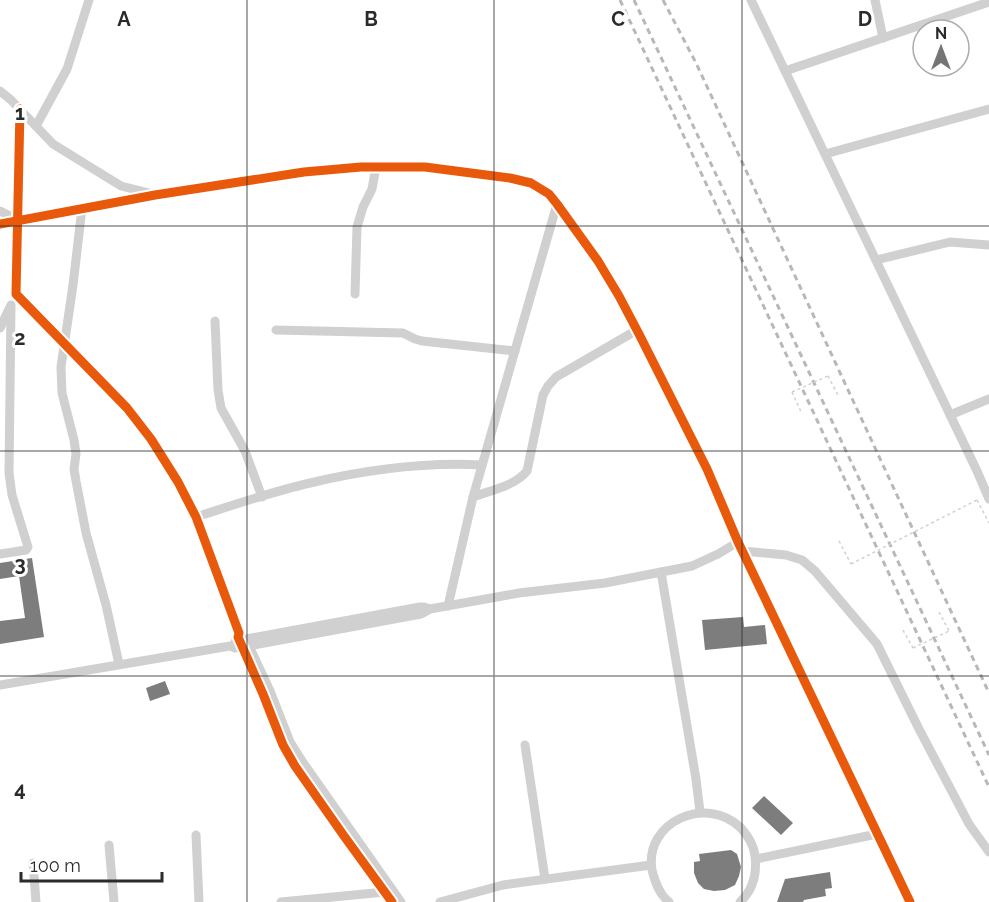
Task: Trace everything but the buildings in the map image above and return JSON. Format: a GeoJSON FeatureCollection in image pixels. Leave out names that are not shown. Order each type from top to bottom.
{"type":"FeatureCollection","features":[{"type":"Feature","properties":{"kind":"street"},"geometry":{"type":"LineString","coordinates":[[36,126],[67,69],[89,0]]}},
{"type":"Feature","properties":{"kind":"street"},"geometry":{"type":"LineString","coordinates":[[751,0],[989,499]]}},
{"type":"Feature","properties":{"kind":"street"},"geometry":{"type":"LineString","coordinates":[[875,0],[883,38]]}},
{"type":"Feature","properties":{"kind":"street"},"geometry":{"type":"LineString","coordinates":[[961,0],[965,10]]}},
{"type":"Feature","properties":{"kind":"street"},"geometry":{"type":"LineString","coordinates":[[785,72],[989,2]]}},
{"type":"Feature","properties":{"kind":"street"},"geometry":{"type":"LineString","coordinates":[[0,91],[53,144],[121,186],[155,195]]}},
{"type":"Feature","properties":{"kind":"street"},"geometry":{"type":"LineString","coordinates":[[0,328],[16,294],[20,109]]}},
{"type":"Feature","properties":{"kind":"street"},"geometry":{"type":"LineString","coordinates":[[825,154],[989,109]]}},
{"type":"Feature","properties":{"kind":"street"},"geometry":{"type":"LineString","coordinates":[[0,224],[155,195],[304,172],[361,166],[425,167],[520,180],[549,194],[598,261],[637,330],[707,469],[738,542],[910,902]]}},
{"type":"Feature","properties":{"kind":"street"},"geometry":{"type":"LineString","coordinates":[[355,294],[357,227],[372,189],[376,167]]}},
{"type":"Feature","properties":{"kind":"street"},"geometry":{"type":"LineString","coordinates":[[448,606],[473,497],[557,204]]}},
{"type":"Feature","properties":{"kind":"street"},"geometry":{"type":"LineString","coordinates":[[82,208],[61,367],[62,393],[74,440],[76,454],[74,469],[86,533],[106,605],[119,664]]}},
{"type":"Feature","properties":{"kind":"street"},"geometry":{"type":"LineString","coordinates":[[0,211],[18,220]]}},
{"type":"Feature","properties":{"kind":"street"},"geometry":{"type":"LineString","coordinates":[[876,260],[950,242],[989,245]]}},
{"type":"Feature","properties":{"kind":"street"},"geometry":{"type":"LineString","coordinates":[[16,294],[127,408],[178,482],[196,517],[283,745],[392,902]]}},
{"type":"Feature","properties":{"kind":"street"},"geometry":{"type":"LineString","coordinates":[[0,554],[26,550],[28,547],[12,495],[9,473],[11,304]]}},
{"type":"Feature","properties":{"kind":"street"},"geometry":{"type":"LineString","coordinates":[[215,321],[219,402],[244,451],[262,497]]}},
{"type":"Feature","properties":{"kind":"street"},"geometry":{"type":"LineString","coordinates":[[276,330],[403,333],[415,339],[434,343],[515,351]]}},
{"type":"Feature","properties":{"kind":"street"},"geometry":{"type":"LineString","coordinates":[[473,497],[515,482],[527,471],[543,395],[556,377],[637,330]]}},
{"type":"Feature","properties":{"kind":"street"},"geometry":{"type":"LineString","coordinates":[[950,416],[989,399]]}},
{"type":"Feature","properties":{"kind":"street"},"geometry":{"type":"LineString","coordinates":[[196,517],[309,483],[382,470],[455,464],[482,465]]}},
{"type":"Feature","properties":{"kind":"street"},"geometry":{"type":"LineString","coordinates":[[0,685],[230,646],[235,648],[243,641],[421,614],[430,609],[519,593],[604,583],[692,566],[738,542]]}},
{"type":"Feature","properties":{"kind":"street"},"geometry":{"type":"LineString","coordinates":[[743,551],[786,555],[802,560],[877,644],[969,824],[989,852]]}},
{"type":"Feature","properties":{"kind":"street"},"geometry":{"type":"LineString","coordinates":[[660,572],[700,812]]}},
{"type":"Feature","properties":{"kind":"street"},"geometry":{"type":"LineString","coordinates":[[243,641],[270,691],[290,741],[302,761],[401,902]]}},
{"type":"Feature","properties":{"kind":"street"},"geometry":{"type":"LineString","coordinates":[[525,745],[545,879]]}},
{"type":"Feature","properties":{"kind":"street"},"geometry":{"type":"LineString","coordinates":[[669,902],[663,898],[655,882],[651,865],[653,852],[657,841],[674,821],[700,812],[718,814],[734,822],[747,834],[754,850],[756,868],[752,885],[740,902]]}},
{"type":"Feature","properties":{"kind":"street"},"geometry":{"type":"LineString","coordinates":[[756,859],[877,834]]}},
{"type":"Feature","properties":{"kind":"street"},"geometry":{"type":"LineString","coordinates":[[196,835],[200,902]]}},
{"type":"Feature","properties":{"kind":"street"},"geometry":{"type":"LineString","coordinates":[[109,845],[114,902]]}},
{"type":"Feature","properties":{"kind":"street"},"geometry":{"type":"LineString","coordinates":[[33,863],[36,902]]}},
{"type":"Feature","properties":{"kind":"street"},"geometry":{"type":"LineString","coordinates":[[440,902],[503,885],[651,865]]}},
{"type":"Feature","properties":{"kind":"street"},"geometry":{"type":"LineString","coordinates":[[281,902],[385,892]]}},
{"type":"Feature","properties":{"kind":"path"},"geometry":{"type":"LineString","coordinates":[[802,414],[792,392],[828,376],[839,397]]}},
{"type":"Feature","properties":{"kind":"path"},"geometry":{"type":"LineString","coordinates":[[839,541],[850,564],[977,500],[989,523]]}},
{"type":"Feature","properties":{"kind":"path"},"geometry":{"type":"LineString","coordinates":[[903,630],[913,648],[949,631],[939,612]]}},
{"type":"Feature","properties":{"kind":"railway"},"geometry":{"type":"LineString","coordinates":[[620,0],[989,787]]}},
{"type":"Feature","properties":{"kind":"railway"},"geometry":{"type":"LineString","coordinates":[[634,0],[989,755]]}},
{"type":"Feature","properties":{"kind":"railway"},"geometry":{"type":"LineString","coordinates":[[663,0],[696,63],[989,693]]}},
{"type":"Feature","properties":{"kind":"cycle path"},"geometry":{"type":"LineString","coordinates":[[20,109],[16,294],[127,408],[151,439],[178,482],[196,517],[239,633],[238,637],[283,745],[295,766],[392,902]]}},
{"type":"Feature","properties":{"kind":"cycle path"},"geometry":{"type":"LineString","coordinates":[[0,224],[155,195],[304,172],[361,167],[425,167],[510,178],[531,183],[549,194],[598,261],[639,334],[707,469],[738,542],[910,902]]}}]}
